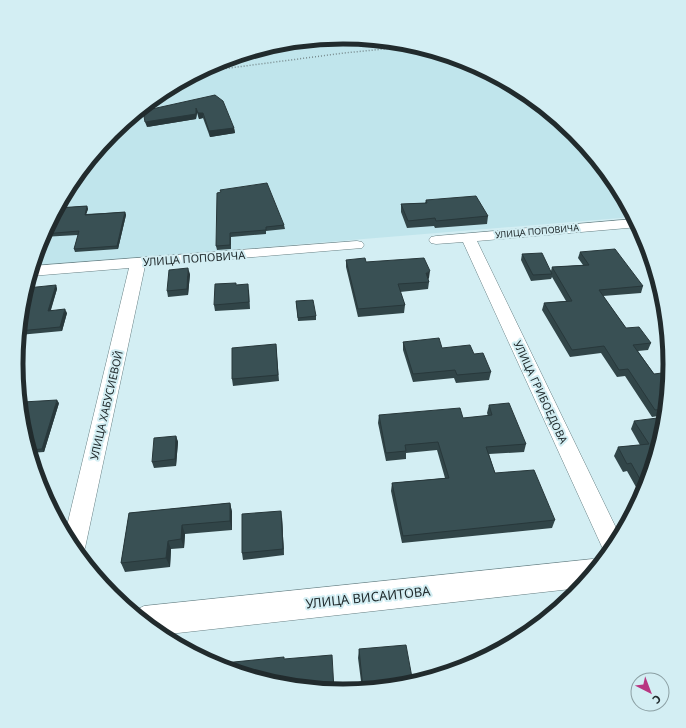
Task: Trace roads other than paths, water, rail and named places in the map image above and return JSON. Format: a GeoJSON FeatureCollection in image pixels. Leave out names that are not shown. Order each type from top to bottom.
{"type":"FeatureCollection","features":[{"type":"Feature","properties":{"kind":"main road","name":"УЛИЦА ВИСАИТОВА"},"geometry":{"type":"LineString","coordinates":[[151,620],[585,574]]}},
{"type":"Feature","properties":{"kind":"street","name":"УЛИЦА ПОПОВИЧА"},"geometry":{"type":"LineString","coordinates":[[436,240],[631,224]]}},
{"type":"Feature","properties":{"kind":"street","name":"УЛИЦА ГРИБОЕДОВА"},"geometry":{"type":"LineString","coordinates":[[468,237],[610,540]]}},
{"type":"Feature","properties":{"kind":"street","name":"УЛИЦА ПОПОВИЧА"},"geometry":{"type":"LineString","coordinates":[[37,270],[357,245]]}},
{"type":"Feature","properties":{"kind":"street","name":"УЛИЦА ХАБУСИЕВОЙ"},"geometry":{"type":"LineString","coordinates":[[75,539],[138,262]]}},
{"type":"Feature","properties":{"kind":"railway"},"geometry":{"type":"LineString","coordinates":[[217,70],[393,48]]}}]}
